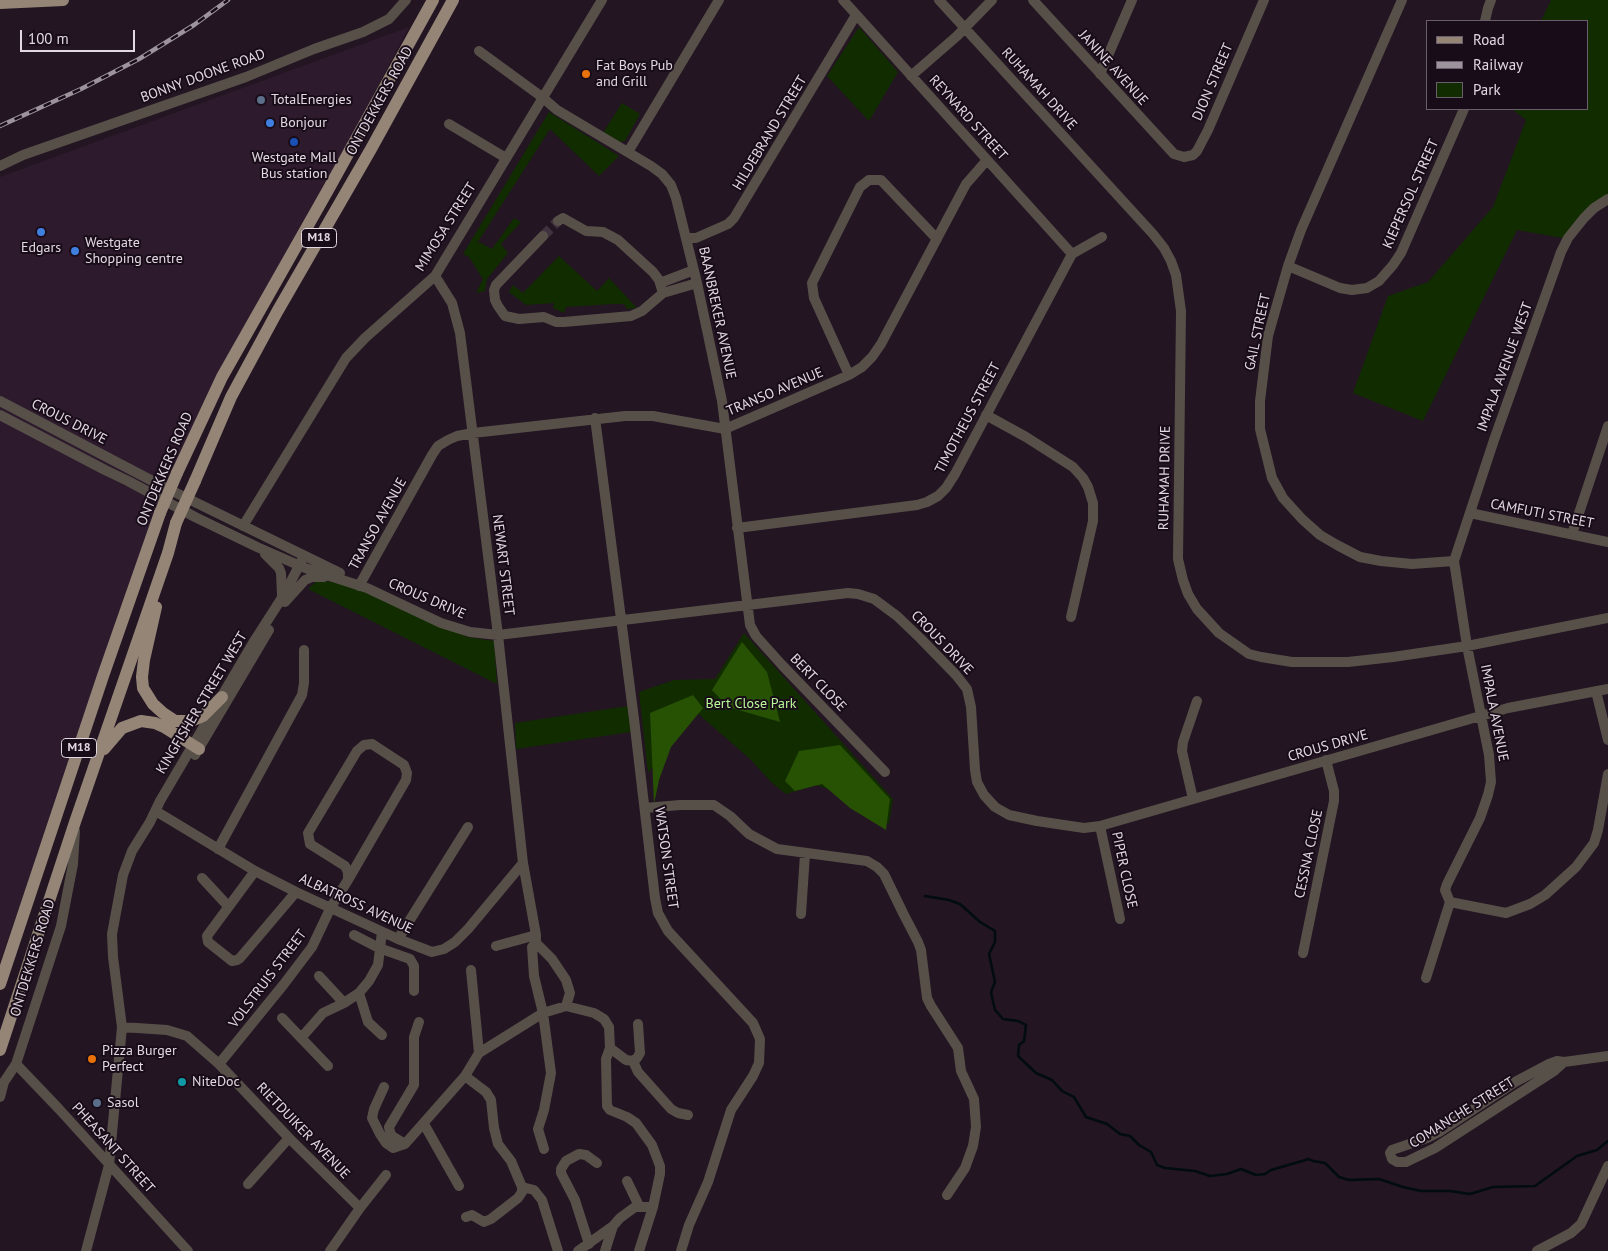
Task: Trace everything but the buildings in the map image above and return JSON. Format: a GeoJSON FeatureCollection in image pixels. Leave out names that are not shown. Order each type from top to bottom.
{"type":"FeatureCollection","features":[{"type":"Feature","properties":{"kind":"main road"},"geometry":{"type":"LineString","coordinates":[[0,3],[63,0]]}},
{"type":"Feature","properties":{"kind":"main road","name":"ONTDEKKERS ROAD"},"geometry":{"type":"LineString","coordinates":[[0,984],[160,513],[177,473],[222,377],[324,198],[433,0]]}},
{"type":"Feature","properties":{"kind":"main road","name":"ONTDEKKERS ROAD"},"geometry":{"type":"LineString","coordinates":[[0,1050],[75,822],[168,553],[176,523],[231,397],[453,0]]}},
{"type":"Feature","properties":{"kind":"main road"},"geometry":{"type":"LineString","coordinates":[[168,553],[144,660],[143,688],[148,703],[157,715],[198,743]]}},
{"type":"Feature","properties":{"kind":"main road"},"geometry":{"type":"LineString","coordinates":[[143,688],[153,704],[162,713],[175,721],[183,722],[203,716],[222,697]]}},
{"type":"Feature","properties":{"kind":"main road"},"geometry":{"type":"LineString","coordinates":[[96,762],[105,746],[120,730],[141,721],[155,723],[198,743]]}},
{"type":"Feature","properties":{"kind":"street","name":"BONNY DOONE ROAD"},"geometry":{"type":"LineString","coordinates":[[0,166],[23,155],[246,77],[314,49],[370,30],[388,19],[406,0]]}},
{"type":"Feature","properties":{"kind":"street","name":"MIMOSA STREET"},"geometry":{"type":"LineString","coordinates":[[243,526],[346,358],[365,338],[435,276],[602,0]]}},
{"type":"Feature","properties":{"kind":"street"},"geometry":{"type":"LineString","coordinates":[[628,152],[718,0]]}},
{"type":"Feature","properties":{"kind":"street","name":"REYNARD STREET"},"geometry":{"type":"LineString","coordinates":[[843,0],[1072,254]]}},
{"type":"Feature","properties":{"kind":"street","name":"RUHAMAH DRIVE"},"geometry":{"type":"LineString","coordinates":[[939,0],[1153,234],[1171,261],[1176,275],[1181,311],[1178,559],[1188,594],[1207,622],[1219,634],[1249,654],[1271,659],[1292,662],[1348,662],[1467,646],[1608,618]]}},
{"type":"Feature","properties":{"kind":"street"},"geometry":{"type":"LineString","coordinates":[[912,76],[958,36],[992,0]]}},
{"type":"Feature","properties":{"kind":"street","name":"JANINE AVENUE"},"geometry":{"type":"LineString","coordinates":[[1033,0],[1174,154]]}},
{"type":"Feature","properties":{"kind":"street"},"geometry":{"type":"LineString","coordinates":[[1100,74],[1132,0]]}},
{"type":"Feature","properties":{"kind":"street","name":"DION STREET"},"geometry":{"type":"LineString","coordinates":[[1174,154],[1184,158],[1197,151],[1208,130],[1264,0]]}},
{"type":"Feature","properties":{"kind":"street","name":"GAIL STREET"},"geometry":{"type":"LineString","coordinates":[[1402,0],[1301,230],[1288,266],[1268,336],[1263,368],[1259,415],[1260,429],[1272,478],[1283,498],[1320,535],[1360,557],[1412,564],[1454,561]]}},
{"type":"Feature","properties":{"kind":"street"},"geometry":{"type":"LineString","coordinates":[[1479,0],[1489,4],[1485,20]]}},
{"type":"Feature","properties":{"kind":"street","name":"HILDEBRAND STREET"},"geometry":{"type":"LineString","coordinates":[[686,238],[696,238],[728,224],[734,218],[856,15]]}},
{"type":"Feature","properties":{"kind":"street","name":"BAANBREKER AVENUE"},"geometry":{"type":"LineString","coordinates":[[479,51],[557,110],[656,170],[670,185],[676,198],[694,270],[722,402],[747,604]]}},
{"type":"Feature","properties":{"kind":"street","name":"KIEPERSOL STREET"},"geometry":{"type":"LineString","coordinates":[[1288,266],[1340,288],[1352,290],[1367,288],[1379,281],[1401,252],[1464,110]]}},
{"type":"Feature","properties":{"kind":"street"},"geometry":{"type":"LineString","coordinates":[[449,124],[506,158]]}},
{"type":"Feature","properties":{"kind":"street","name":"TRANSO AVENUE"},"geometry":{"type":"LineString","coordinates":[[362,586],[438,446],[457,436],[595,418],[625,416],[653,416],[725,429],[849,375],[872,357],[882,344],[966,184],[987,160]]}},
{"type":"Feature","properties":{"kind":"street"},"geometry":{"type":"LineString","coordinates":[[849,375],[814,298],[812,284],[860,187],[869,180],[881,180],[937,239]]}},
{"type":"Feature","properties":{"kind":"street","name":"IMPALA AVENUE WEST"},"geometry":{"type":"LineString","coordinates":[[1454,561],[1494,440],[1561,252],[1568,238],[1584,218],[1594,208],[1608,199]]}},
{"type":"Feature","properties":{"kind":"street"},"geometry":{"type":"LineString","coordinates":[[558,221],[563,218],[586,232],[606,233],[618,240],[653,272],[661,288]]}},
{"type":"Feature","properties":{"kind":"street"},"geometry":{"type":"LineString","coordinates":[[543,236],[496,285],[494,290],[495,300],[505,316],[519,319],[544,317],[556,322],[631,316],[642,311],[661,288],[694,270]]}},
{"type":"Feature","properties":{"kind":"street"},"geometry":{"type":"LineString","coordinates":[[1072,254],[1102,237]]}},
{"type":"Feature","properties":{"kind":"street","name":"TIMOTHEUS STREET"},"geometry":{"type":"LineString","coordinates":[[737,528],[917,505],[927,502],[946,488],[1072,254]]}},
{"type":"Feature","properties":{"kind":"street","name":"NEWART STREET"},"geometry":{"type":"LineString","coordinates":[[435,276],[447,293],[456,316],[473,433],[498,635],[522,863],[536,939]]}},
{"type":"Feature","properties":{"kind":"street"},"geometry":{"type":"LineString","coordinates":[[661,288],[697,283]]}},
{"type":"Feature","properties":{"kind":"street","name":"CROUS DRIVE"},"geometry":{"type":"LineString","coordinates":[[0,401],[76,442],[243,526],[304,562],[362,586]]}},
{"type":"Feature","properties":{"kind":"street","name":"CROUS DRIVE"},"geometry":{"type":"LineString","coordinates":[[0,415],[194,517],[257,547],[304,562],[448,625],[470,632],[498,635],[848,593],[867,596],[882,603],[921,639],[967,689],[971,707],[975,770],[980,790],[999,810],[1018,818],[1084,828],[1100,826],[1508,708],[1608,689]]}},
{"type":"Feature","properties":{"kind":"street"},"geometry":{"type":"LineString","coordinates":[[986,415],[1026,437],[1073,467],[1088,487],[1093,503],[1093,521],[1072,617]]}},
{"type":"Feature","properties":{"kind":"street","name":"WATSON STREET"},"geometry":{"type":"LineString","coordinates":[[595,418],[622,621],[655,898],[662,923],[668,932],[753,1023],[760,1039],[760,1062],[731,1110],[708,1182],[686,1234],[681,1251]]}},
{"type":"Feature","properties":{"kind":"street"},"geometry":{"type":"LineString","coordinates":[[1572,534],[1608,426]]}},
{"type":"Feature","properties":{"kind":"street","name":"CAMFUTI STREET"},"geometry":{"type":"LineString","coordinates":[[1470,514],[1608,542]]}},
{"type":"Feature","properties":{"kind":"street"},"geometry":{"type":"LineString","coordinates":[[257,547],[270,558],[281,573],[283,601]]}},
{"type":"Feature","properties":{"kind":"street","name":"IMPALA AVENUE"},"geometry":{"type":"LineString","coordinates":[[1426,978],[1450,902],[1445,890],[1480,818],[1491,782],[1489,755],[1467,646],[1454,561]]}},
{"type":"Feature","properties":{"kind":"street","name":"KINGFISHER STREET WEST"},"geometry":{"type":"LineString","coordinates":[[150,822],[158,812],[283,601],[304,562]]}},
{"type":"Feature","properties":{"kind":"street","name":"KINGFISHER STREET WEST"},"geometry":{"type":"LineString","coordinates":[[86,1251],[109,1166],[122,1027],[112,957],[112,934],[120,891],[128,862],[160,801],[198,743],[253,643],[283,601],[305,580],[312,577],[344,579]]}},
{"type":"Feature","properties":{"kind":"street","name":"BERT CLOSE"},"geometry":{"type":"LineString","coordinates":[[747,604],[748,618],[756,636],[884,772]]}},
{"type":"Feature","properties":{"kind":"street"},"geometry":{"type":"LineString","coordinates":[[218,849],[302,694],[304,650]]}},
{"type":"Feature","properties":{"kind":"street"},"geometry":{"type":"LineString","coordinates":[[1596,690],[1608,740]]}},
{"type":"Feature","properties":{"kind":"street"},"geometry":{"type":"LineString","coordinates":[[1193,799],[1182,752],[1183,742],[1198,701]]}},
{"type":"Feature","properties":{"kind":"street","name":"VOLSTRUIS STREET"},"geometry":{"type":"LineString","coordinates":[[219,1064],[306,954],[331,907],[348,880],[406,780],[406,767],[374,745],[368,744],[360,747],[309,830],[310,844],[345,866],[348,872],[348,880]]}},
{"type":"Feature","properties":{"kind":"street","name":"CESSNA CLOSE"},"geometry":{"type":"LineString","coordinates":[[1302,953],[1334,796],[1326,760]]}},
{"type":"Feature","properties":{"kind":"street"},"geometry":{"type":"LineString","coordinates":[[1450,902],[1506,913],[1530,904],[1545,895],[1576,867],[1594,843],[1608,774]]}},
{"type":"Feature","properties":{"kind":"street"},"geometry":{"type":"LineString","coordinates":[[645,808],[709,804],[730,816],[749,834],[761,842],[777,849],[867,861],[884,874],[918,942],[921,950],[927,998],[958,1048],[961,1071],[975,1105],[976,1127],[970,1158],[947,1195]]}},
{"type":"Feature","properties":{"kind":"street","name":"ALBATROSS AVENUE"},"geometry":{"type":"LineString","coordinates":[[158,812],[255,871],[296,892],[382,932],[432,952],[448,947],[468,929],[522,863]]}},
{"type":"Feature","properties":{"kind":"street","name":"ONTDEKKERS ROAD"},"geometry":{"type":"LineString","coordinates":[[0,1097],[4,1082],[16,1064],[61,926],[73,864],[75,822]]}},
{"type":"Feature","properties":{"kind":"street","name":"PIPER CLOSE"},"geometry":{"type":"LineString","coordinates":[[1100,826],[1120,918]]}},
{"type":"Feature","properties":{"kind":"street"},"geometry":{"type":"LineString","coordinates":[[398,939],[468,827]]}},
{"type":"Feature","properties":{"kind":"street"},"geometry":{"type":"LineString","coordinates":[[800,914],[805,854]]}},
{"type":"Feature","properties":{"kind":"street"},"geometry":{"type":"LineString","coordinates":[[255,871],[208,932],[207,938],[211,944],[234,961],[240,958],[296,892]]}},
{"type":"Feature","properties":{"kind":"street"},"geometry":{"type":"LineString","coordinates":[[202,878],[228,906]]}},
{"type":"Feature","properties":{"kind":"street"},"geometry":{"type":"LineString","coordinates":[[300,1038],[323,1013],[359,994],[376,970],[382,932]]}},
{"type":"Feature","properties":{"kind":"street"},"geometry":{"type":"LineString","coordinates":[[354,935],[380,948],[410,959],[414,966],[414,991]]}},
{"type":"Feature","properties":{"kind":"street"},"geometry":{"type":"LineString","coordinates":[[496,946],[536,939]]}},
{"type":"Feature","properties":{"kind":"street"},"geometry":{"type":"LineString","coordinates":[[536,939],[566,980],[570,993],[566,1006]]}},
{"type":"Feature","properties":{"kind":"street"},"geometry":{"type":"LineString","coordinates":[[536,939],[532,948],[533,968],[543,1013],[551,1073],[544,1110],[538,1129],[544,1148]]}},
{"type":"Feature","properties":{"kind":"street"},"geometry":{"type":"LineString","coordinates":[[471,970],[479,1052]]}},
{"type":"Feature","properties":{"kind":"street"},"geometry":{"type":"LineString","coordinates":[[319,976],[344,1003]]}},
{"type":"Feature","properties":{"kind":"street"},"geometry":{"type":"LineString","coordinates":[[359,994],[368,1022],[382,1035]]}},
{"type":"Feature","properties":{"kind":"street"},"geometry":{"type":"LineString","coordinates":[[384,1087],[374,1109],[373,1122],[389,1146],[395,1148],[405,1144],[424,1124],[464,1076],[479,1052],[543,1013],[566,1006],[594,1013],[604,1019],[609,1027],[610,1048],[606,1059],[606,1101],[610,1110],[636,1123],[648,1138],[656,1152],[660,1174],[653,1207],[639,1251]]}},
{"type":"Feature","properties":{"kind":"street"},"geometry":{"type":"LineString","coordinates":[[282,1018],[328,1066]]}},
{"type":"Feature","properties":{"kind":"street"},"geometry":{"type":"LineString","coordinates":[[405,1144],[392,1136],[389,1127],[414,1085],[414,1037],[420,1022]]}},
{"type":"Feature","properties":{"kind":"street"},"geometry":{"type":"LineString","coordinates":[[633,1061],[640,1053],[638,1024]]}},
{"type":"Feature","properties":{"kind":"street","name":"RIETDUIKER AVENUE"},"geometry":{"type":"LineString","coordinates":[[122,1027],[167,1030],[182,1034],[219,1064],[289,1138],[360,1208]]}},
{"type":"Feature","properties":{"kind":"street"},"geometry":{"type":"LineString","coordinates":[[610,1048],[621,1058],[633,1061]]}},
{"type":"Feature","properties":{"kind":"street","name":"COMANCHE STREET"},"geometry":{"type":"LineString","coordinates":[[1564,1062],[1554,1071],[1435,1148],[1406,1162],[1397,1162],[1391,1157],[1390,1153],[1392,1150],[1427,1138],[1438,1132],[1540,1068],[1553,1062],[1608,1056]]}},
{"type":"Feature","properties":{"kind":"street"},"geometry":{"type":"LineString","coordinates":[[633,1061],[638,1072],[671,1109],[688,1115]]}},
{"type":"Feature","properties":{"kind":"street","name":"PHEASANT STREET"},"geometry":{"type":"LineString","coordinates":[[16,1064],[188,1251]]}},
{"type":"Feature","properties":{"kind":"street"},"geometry":{"type":"LineString","coordinates":[[464,1076],[486,1092],[490,1098],[496,1139],[511,1161],[522,1187],[522,1192],[518,1198],[491,1219],[484,1222],[472,1215],[466,1217]]}},
{"type":"Feature","properties":{"kind":"street"},"geometry":{"type":"LineString","coordinates":[[424,1124],[459,1186]]}},
{"type":"Feature","properties":{"kind":"street"},"geometry":{"type":"LineString","coordinates":[[248,1184],[289,1138]]}},
{"type":"Feature","properties":{"kind":"street"},"geometry":{"type":"LineString","coordinates":[[589,1244],[575,1200],[561,1173],[561,1169],[566,1161],[579,1154],[586,1155],[597,1164]]}},
{"type":"Feature","properties":{"kind":"street"},"geometry":{"type":"LineString","coordinates":[[1537,1251],[1571,1233],[1581,1224],[1608,1166]]}},
{"type":"Feature","properties":{"kind":"street"},"geometry":{"type":"LineString","coordinates":[[330,1251],[386,1175]]}},
{"type":"Feature","properties":{"kind":"street"},"geometry":{"type":"LineString","coordinates":[[628,1181],[639,1206]]}},
{"type":"Feature","properties":{"kind":"street"},"geometry":{"type":"LineString","coordinates":[[522,1187],[534,1190],[542,1200],[558,1251]]}},
{"type":"Feature","properties":{"kind":"street"},"geometry":{"type":"LineString","coordinates":[[578,1251],[613,1226],[630,1209],[639,1206],[653,1207]]}},
{"type":"Feature","properties":{"kind":"street"},"geometry":{"type":"LineString","coordinates":[[605,1251],[613,1226]]}},
{"type":"Feature","properties":{"kind":"shaded area","name":"Westgate Shopping centre"},"geometry":{"type":"Polygon","coordinates":[[[409,27],[167,487],[0,962],[0,177],[409,27]]]}},
{"type":"Feature","properties":{"kind":"green space"},"geometry":{"type":"Polygon","coordinates":[[[1551,0],[1608,0],[1608,200],[1568,239],[1517,230],[1423,421],[1353,393],[1388,296],[1428,282],[1493,207],[1526,120],[1513,110],[1588,110],[1588,20],[1541,20],[1551,0]]]}},
{"type":"Feature","properties":{"kind":"green space"},"geometry":{"type":"Polygon","coordinates":[[[859,27],[898,72],[869,121],[827,76],[859,27]]]}},
{"type":"Feature","properties":{"kind":"green space"},"geometry":{"type":"Polygon","coordinates":[[[622,103],[640,114],[625,141],[621,142],[603,133],[622,103]]]}},
{"type":"Feature","properties":{"kind":"green space"},"geometry":{"type":"Polygon","coordinates":[[[549,112],[619,156],[599,176],[550,129],[476,245],[479,242],[492,249],[514,218],[521,222],[501,244],[508,253],[487,279],[485,291],[476,293],[483,279],[469,257],[463,254],[549,112]]]}},
{"type":"Feature","properties":{"kind":"green space"},"geometry":{"type":"Polygon","coordinates":[[[559,256],[597,291],[609,278],[637,308],[627,309],[624,304],[566,307],[564,313],[553,308],[554,303],[526,305],[509,292],[513,285],[523,293],[559,256]]]}},
{"type":"Feature","properties":{"kind":"green space"},"geometry":{"type":"Polygon","coordinates":[[[318,580],[346,584],[467,637],[494,641],[497,684],[308,589],[318,580]]]}},
{"type":"Feature","properties":{"kind":"green space","name":"Bert Close Park"},"geometry":{"type":"Polygon","coordinates":[[[744,633],[893,799],[889,824],[851,797],[816,785],[786,794],[772,783],[749,758],[696,712],[648,773],[639,692],[674,680],[715,679],[744,633]]]}},
{"type":"Feature","properties":{"kind":"green space"},"geometry":{"type":"Polygon","coordinates":[[[742,642],[767,672],[780,722],[728,707],[712,690],[742,642]]]}},
{"type":"Feature","properties":{"kind":"green space"},"geometry":{"type":"Polygon","coordinates":[[[693,695],[703,708],[671,747],[659,780],[654,804],[650,713],[693,695]]]}},
{"type":"Feature","properties":{"kind":"green space"},"geometry":{"type":"Polygon","coordinates":[[[628,706],[631,732],[516,749],[515,723],[628,706]]]}},
{"type":"Feature","properties":{"kind":"green space"},"geometry":{"type":"Polygon","coordinates":[[[840,745],[890,799],[886,830],[850,808],[822,784],[795,791],[785,781],[799,751],[840,745]]]}},
{"type":"Feature","properties":{"kind":"waterway"},"geometry":{"type":"LineString","coordinates":[[925,896],[960,904],[980,922],[995,931],[995,942],[989,954],[995,982],[991,992],[995,1010],[1003,1019],[1018,1021],[1026,1025],[1024,1041],[1019,1045],[1018,1056],[1036,1073],[1052,1080],[1062,1091],[1074,1097],[1086,1117],[1107,1124],[1120,1134],[1130,1136],[1139,1145],[1151,1152],[1157,1165],[1165,1168],[1195,1171],[1210,1176],[1227,1174],[1241,1169],[1256,1175],[1265,1174],[1271,1170],[1309,1159],[1325,1163],[1339,1177],[1349,1180],[1379,1179],[1421,1191],[1450,1191],[1470,1194],[1493,1187],[1535,1186],[1577,1156],[1597,1150],[1608,1141]]}},
{"type":"Feature","properties":{"kind":"tunnel"},"geometry":{"type":"LineString","coordinates":[[543,236],[558,221]]}},
{"type":"Feature","properties":{"kind":"railway"},"geometry":{"type":"LineString","coordinates":[[0,126],[81,89],[139,59],[194,25],[228,0]]}},
{"type":"Feature","properties":{"kind":"place","name":"Fat Boys Pub and Grill"},"geometry":{"type":"Point","coordinates":[586,74]}},
{"type":"Feature","properties":{"kind":"place","name":"TotalEnergies"},"geometry":{"type":"Point","coordinates":[261,100]}},
{"type":"Feature","properties":{"kind":"place","name":"Bonjour"},"geometry":{"type":"Point","coordinates":[270,123]}},
{"type":"Feature","properties":{"kind":"place","name":"Westgate Mall Bus station"},"geometry":{"type":"Point","coordinates":[294,142]}},
{"type":"Feature","properties":{"kind":"place","name":"Edgars"},"geometry":{"type":"Point","coordinates":[41,232]}},
{"type":"Feature","properties":{"kind":"place","name":"Westgate Shopping centre"},"geometry":{"type":"Point","coordinates":[75,251]}},
{"type":"Feature","properties":{"kind":"place","name":"Pizza Burger Perfect"},"geometry":{"type":"Point","coordinates":[92,1059]}},
{"type":"Feature","properties":{"kind":"place","name":"NiteDoc"},"geometry":{"type":"Point","coordinates":[182,1082]}},
{"type":"Feature","properties":{"kind":"place","name":"Sasol"},"geometry":{"type":"Point","coordinates":[97,1103]}}]}
